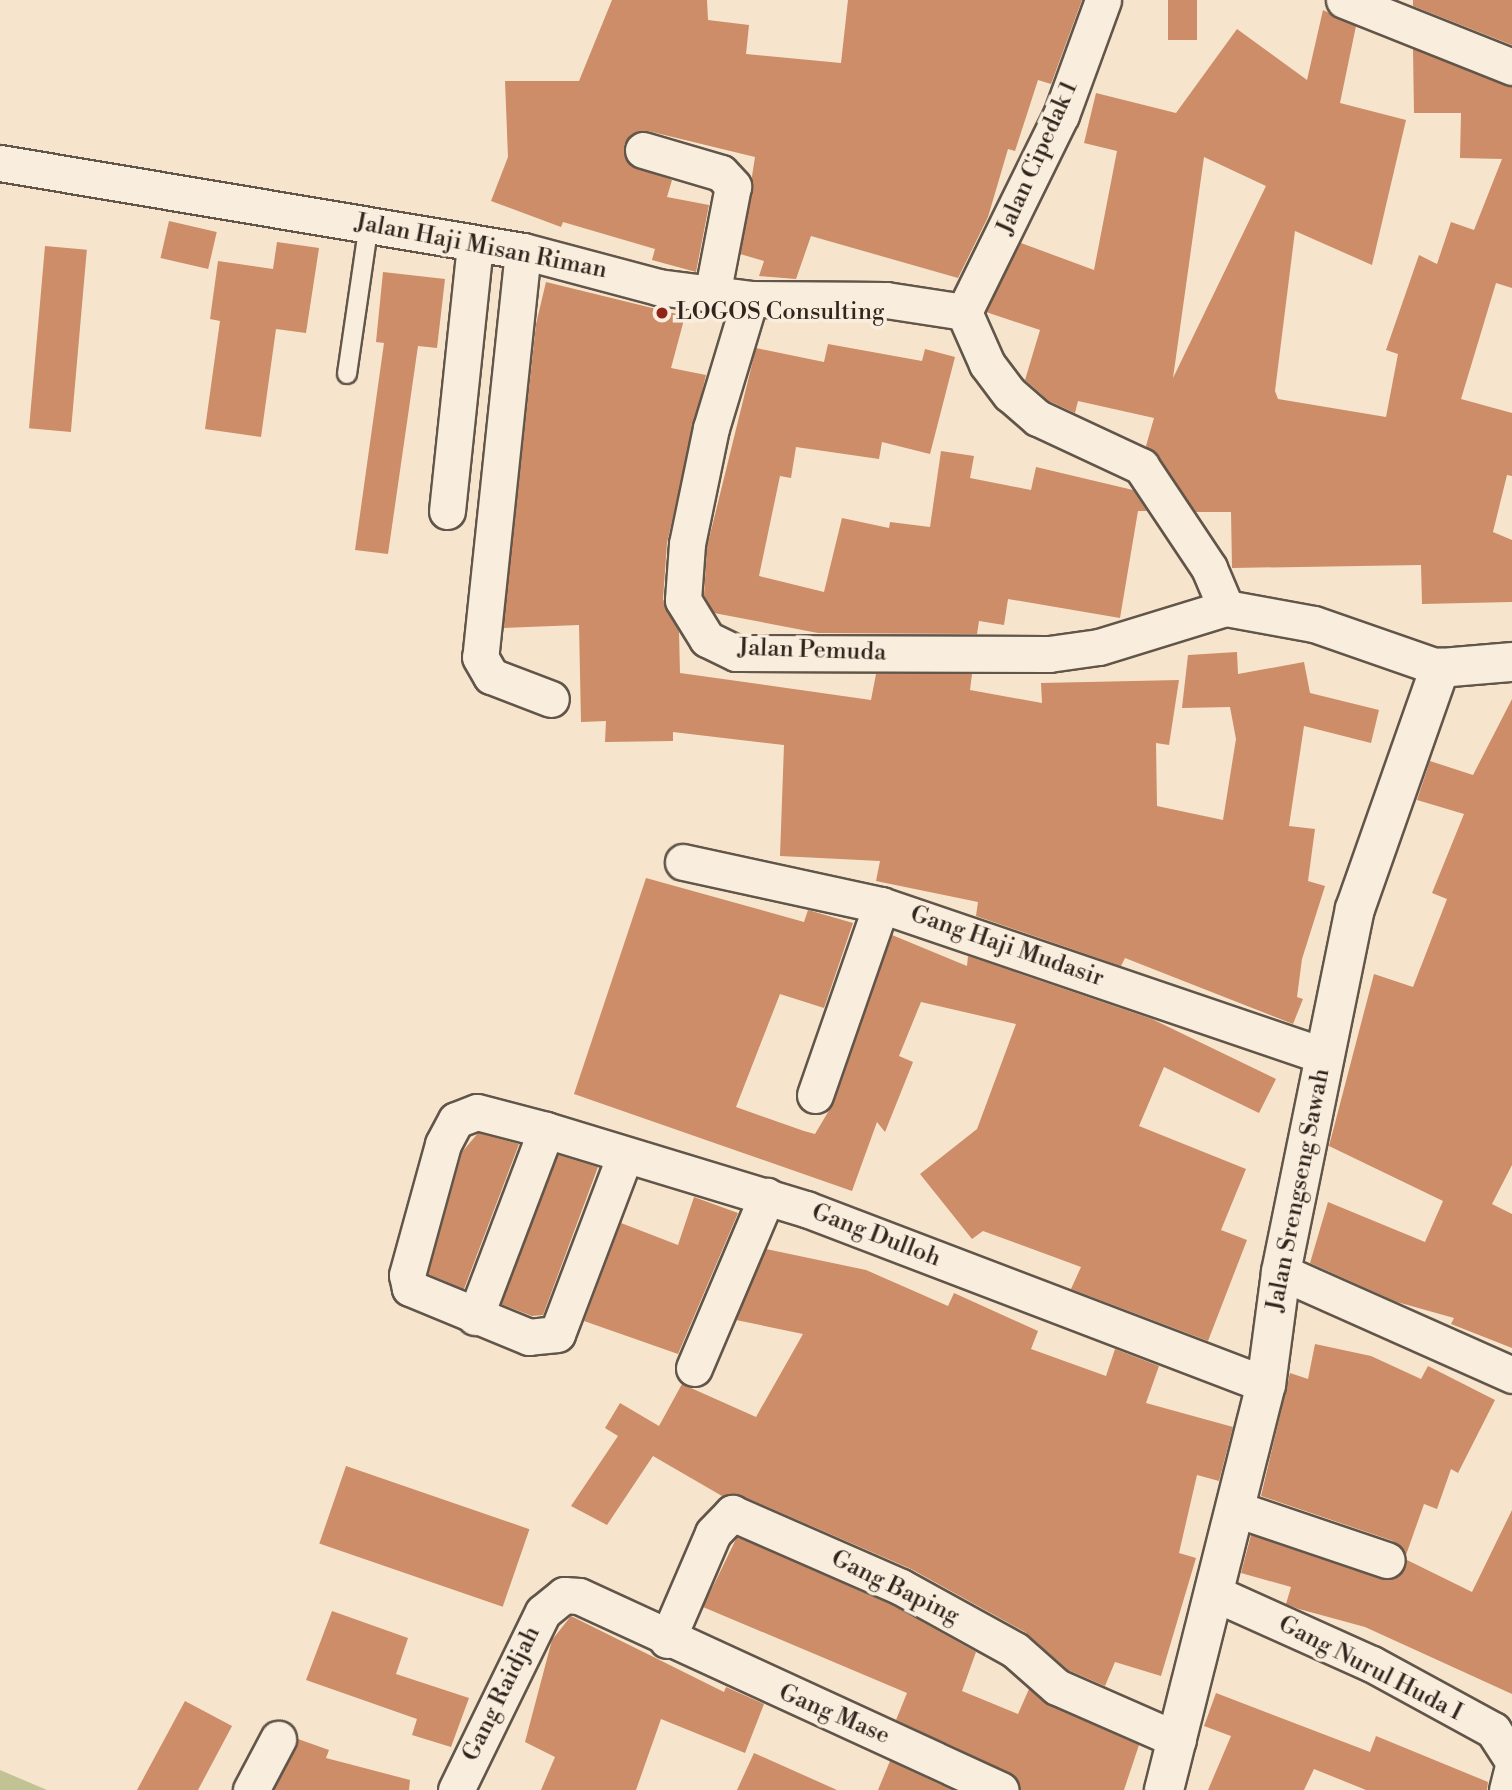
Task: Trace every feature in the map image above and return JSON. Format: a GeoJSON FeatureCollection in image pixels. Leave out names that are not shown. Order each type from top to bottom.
{"type":"FeatureCollection","features":[{"type":"Feature","properties":{"kind":"street","name":"Jalan Cipedak 1"},"geometry":{"type":"LineString","coordinates":[[964,312],[1061,115],[1103,0]]}},
{"type":"Feature","properties":{"kind":"street"},"geometry":{"type":"LineString","coordinates":[[1344,0],[1512,67]]}},
{"type":"Feature","properties":{"kind":"street"},"geometry":{"type":"LineString","coordinates":[[643,150],[721,173],[733,186],[712,295]]}},
{"type":"Feature","properties":{"kind":"street","name":"Jalan Haji Misan Riman"},"geometry":{"type":"LineString","coordinates":[[0,163],[523,251],[658,287],[750,299],[886,300],[964,312]]}},
{"type":"Feature","properties":{"kind":"street"},"geometry":{"type":"LineString","coordinates":[[447,510],[475,243]]}},
{"type":"Feature","properties":{"kind":"street"},"geometry":{"type":"LineString","coordinates":[[523,251],[480,657],[491,676],[551,699]]}},
{"type":"Feature","properties":{"kind":"street","name":"Jalan Pemuda"},"geometry":{"type":"LineString","coordinates":[[750,299],[711,428],[687,544],[683,600],[707,639],[736,653],[1049,654],[1099,647],[1226,608],[1314,624],[1440,668]]}},
{"type":"Feature","properties":{"kind":"street"},"geometry":{"type":"LineString","coordinates":[[964,312],[987,365],[1010,394],[1038,418],[1141,466],[1209,568],[1226,608]]}},
{"type":"Feature","properties":{"kind":"street"},"geometry":{"type":"LineString","coordinates":[[1440,668],[1512,662]]}},
{"type":"Feature","properties":{"kind":"street","name":"Jalan Srengseng Sawah"},"geometry":{"type":"LineString","coordinates":[[1164,1790],[1216,1594],[1266,1385],[1281,1272],[1355,909],[1440,668]]}},
{"type":"Feature","properties":{"kind":"street","name":"Gang Haji Mudasir"},"geometry":{"type":"LineString","coordinates":[[683,862],[881,905],[1324,1056]]}},
{"type":"Feature","properties":{"kind":"street"},"geometry":{"type":"LineString","coordinates":[[815,1095],[881,905]]}},
{"type":"Feature","properties":{"kind":"street","name":"Gang Dulloh"},"geometry":{"type":"LineString","coordinates":[[475,1318],[417,1296],[407,1275],[443,1144],[456,1120],[477,1112],[767,1196],[1266,1385]]}},
{"type":"Feature","properties":{"kind":"street"},"geometry":{"type":"LineString","coordinates":[[546,1130],[475,1318],[528,1337],[557,1334],[625,1154]]}},
{"type":"Feature","properties":{"kind":"street"},"geometry":{"type":"LineString","coordinates":[[694,1368],[767,1196]]}},
{"type":"Feature","properties":{"kind":"street"},"geometry":{"type":"LineString","coordinates":[[1281,1272],[1512,1375]]}},
{"type":"Feature","properties":{"kind":"street"},"geometry":{"type":"LineString","coordinates":[[1236,1509],[1387,1560]]}},
{"type":"Feature","properties":{"kind":"street","name":"Gang Baping"},"geometry":{"type":"LineString","coordinates":[[667,1640],[713,1533],[732,1513],[901,1587],[1015,1650],[1057,1687],[1178,1740]]}},
{"type":"Feature","properties":{"kind":"street","name":"Gang Nurul Huda I"},"geometry":{"type":"LineString","coordinates":[[1216,1594],[1372,1664],[1493,1730],[1512,1759]]}},
{"type":"Feature","properties":{"kind":"street","name":"Gang Raidjah"},"geometry":{"type":"LineString","coordinates":[[456,1790],[543,1612],[564,1595],[579,1596],[667,1640]]}},
{"type":"Feature","properties":{"kind":"street","name":"Gang Mase"},"geometry":{"type":"LineString","coordinates":[[667,1640],[1000,1790]]}},
{"type":"Feature","properties":{"kind":"street"},"geometry":{"type":"LineString","coordinates":[[251,1790],[278,1740]]}},
{"type":"Feature","properties":{"kind":"street"},"geometry":{"type":"LineString","coordinates":[[1507,1790],[1512,1770]]}},
{"type":"Feature","properties":{"kind":"lane"},"geometry":{"type":"LineString","coordinates":[[347,374],[369,224]]}},
{"type":"Feature","properties":{"kind":"green space"},"geometry":{"type":"Polygon","coordinates":[[[0,1770],[47,1790],[0,1790],[0,1770]]]}},
{"type":"Feature","properties":{"kind":"building"},"geometry":{"type":"Polygon","coordinates":[[[612,0],[707,0],[708,20],[749,25],[746,54],[841,63],[848,0],[1082,0],[1051,84],[1038,80],[1015,151],[1008,149],[988,217],[958,278],[811,236],[796,279],[759,276],[764,261],[740,254],[755,157],[648,131],[624,144],[629,164],[672,180],[667,197],[709,205],[696,272],[652,260],[655,249],[563,222],[561,227],[491,201],[508,157],[505,81],[579,81],[612,0]]]}},
{"type":"Feature","properties":{"kind":"building"},"geometry":{"type":"Polygon","coordinates":[[[1168,0],[1197,0],[1197,40],[1168,40],[1168,0]]]}},
{"type":"Feature","properties":{"kind":"building"},"geometry":{"type":"Polygon","coordinates":[[[1413,0],[1512,0],[1512,45],[1413,6],[1413,0]]]}},
{"type":"Feature","properties":{"kind":"building"},"geometry":{"type":"Polygon","coordinates":[[[1323,10],[1356,26],[1340,103],[1406,120],[1372,265],[1295,231],[1275,391],[1278,399],[1386,417],[1398,354],[1386,350],[1419,255],[1437,264],[1451,222],[1474,230],[1502,159],[1460,158],[1461,113],[1414,113],[1413,49],[1512,87],[1512,288],[1496,283],[1461,399],[1512,413],[1512,476],[1507,475],[1493,532],[1512,540],[1512,602],[1422,604],[1421,565],[1232,568],[1231,512],[1196,512],[1146,446],[1154,418],[1078,401],[1075,413],[1049,401],[1025,380],[1040,330],[986,312],[1021,243],[1094,270],[1117,151],[1084,143],[1096,93],[1176,113],[1237,29],[1307,80],[1323,10]],[[1204,157],[1173,378],[1266,186],[1204,157]]]}},
{"type":"Feature","properties":{"kind":"building"},"geometry":{"type":"Polygon","coordinates":[[[169,221],[217,232],[208,269],[160,258],[169,221]]]}},
{"type":"Feature","properties":{"kind":"building"},"geometry":{"type":"Polygon","coordinates":[[[277,242],[319,248],[306,333],[276,329],[261,437],[205,429],[220,321],[210,319],[218,261],[273,269],[277,242]]]}},
{"type":"Feature","properties":{"kind":"building"},"geometry":{"type":"Polygon","coordinates":[[[45,246],[87,250],[71,432],[29,428],[45,246]]]}},
{"type":"Feature","properties":{"kind":"building"},"geometry":{"type":"Polygon","coordinates":[[[383,272],[445,279],[437,348],[418,346],[388,554],[355,550],[384,343],[376,342],[383,272]]]}},
{"type":"Feature","properties":{"kind":"building"},"geometry":{"type":"Polygon","coordinates":[[[546,282],[685,316],[671,368],[706,375],[667,543],[663,599],[679,632],[680,673],[871,700],[876,674],[972,674],[970,690],[1042,703],[1041,683],[1179,680],[1169,745],[1156,743],[1157,806],[1223,820],[1236,739],[1230,707],[1182,708],[1188,655],[1237,652],[1238,674],[1304,662],[1310,693],[1379,710],[1371,743],[1304,726],[1289,826],[1315,829],[1308,881],[1325,886],[1302,959],[1297,997],[1303,999],[1293,1024],[1125,958],[1121,966],[976,916],[978,902],[876,881],[880,861],[780,856],[784,745],[673,732],[673,741],[605,742],[606,721],[581,722],[579,625],[503,628],[536,324],[546,282]]]}},
{"type":"Feature","properties":{"kind":"building"},"geometry":{"type":"Polygon","coordinates":[[[828,344],[922,361],[925,349],[955,357],[930,454],[882,442],[879,459],[796,447],[791,478],[780,476],[759,576],[824,592],[842,518],[889,528],[890,522],[930,527],[941,451],[974,456],[970,478],[1031,490],[1036,467],[1133,490],[1147,511],[1138,511],[1120,618],[1008,599],[1004,625],[979,621],[977,634],[818,633],[714,613],[704,595],[707,547],[756,348],[824,362],[828,344]]]}},
{"type":"Feature","properties":{"kind":"building"},"geometry":{"type":"Polygon","coordinates":[[[1512,699],[1512,1165],[1492,1204],[1512,1214],[1512,1348],[1451,1324],[1454,1318],[1397,1302],[1310,1263],[1328,1202],[1425,1242],[1443,1201],[1329,1146],[1374,974],[1413,987],[1447,899],[1432,893],[1464,814],[1417,800],[1430,761],[1473,775],[1512,699]]]}},
{"type":"Feature","properties":{"kind":"building"},"geometry":{"type":"Polygon","coordinates":[[[646,878],[804,922],[808,910],[853,923],[824,1008],[780,994],[736,1107],[804,1131],[815,1134],[834,1102],[892,935],[967,966],[968,956],[1152,1019],[1276,1079],[1259,1113],[1164,1067],[1139,1126],[1246,1169],[1221,1230],[1247,1240],[1208,1341],[1071,1289],[1081,1267],[983,1231],[972,1239],[920,1174],[977,1129],[1016,1024],[921,1002],[899,1056],[913,1062],[885,1132],[877,1122],[852,1191],[574,1094],[646,878]]]}},
{"type":"Feature","properties":{"kind":"building"},"geometry":{"type":"Polygon","coordinates":[[[478,1133],[519,1144],[464,1289],[428,1274],[462,1152],[478,1133]]]}},
{"type":"Feature","properties":{"kind":"building"},"geometry":{"type":"Polygon","coordinates":[[[558,1155],[598,1167],[543,1315],[532,1316],[501,1304],[558,1155]]]}},
{"type":"Feature","properties":{"kind":"building"},"geometry":{"type":"Polygon","coordinates":[[[694,1197],[738,1213],[678,1354],[584,1321],[621,1223],[678,1245],[694,1197]]]}},
{"type":"Feature","properties":{"kind":"building"},"geometry":{"type":"Polygon","coordinates":[[[766,1249],[866,1270],[948,1306],[954,1293],[1038,1331],[1031,1349],[1106,1376],[1115,1349],[1159,1366],[1146,1403],[1233,1427],[1219,1481],[1197,1475],[1179,1553],[1196,1558],[1161,1676],[1115,1662],[1105,1686],[1068,1670],[1025,1632],[911,1569],[740,1495],[722,1496],[653,1456],[607,1525],[571,1506],[618,1436],[605,1428],[620,1403],[659,1426],[682,1384],[756,1417],[803,1334],[736,1320],[766,1249]]]}},
{"type":"Feature","properties":{"kind":"building"},"geometry":{"type":"Polygon","coordinates":[[[1315,1344],[1371,1356],[1421,1379],[1428,1366],[1495,1400],[1458,1473],[1451,1469],[1437,1509],[1424,1504],[1406,1555],[1393,1541],[1261,1496],[1290,1373],[1308,1379],[1315,1344]]]}},
{"type":"Feature","properties":{"kind":"building"},"geometry":{"type":"Polygon","coordinates":[[[346,1466],[529,1529],[503,1607],[319,1544],[346,1466]]]}},
{"type":"Feature","properties":{"kind":"building"},"geometry":{"type":"Polygon","coordinates":[[[1512,1510],[1512,1694],[1365,1627],[1286,1604],[1291,1587],[1241,1573],[1251,1535],[1381,1579],[1400,1575],[1407,1560],[1472,1592],[1512,1510]]]}},
{"type":"Feature","properties":{"kind":"building"},"geometry":{"type":"Polygon","coordinates":[[[737,1537],[892,1605],[976,1652],[962,1691],[1018,1714],[1029,1689],[1049,1705],[1139,1745],[1124,1790],[1020,1790],[1008,1772],[896,1720],[907,1693],[703,1607],[737,1537]]]}},
{"type":"Feature","properties":{"kind":"building"},"geometry":{"type":"Polygon","coordinates":[[[332,1611],[408,1638],[396,1674],[469,1698],[451,1747],[412,1735],[417,1719],[306,1680],[332,1611]]]}},
{"type":"Feature","properties":{"kind":"building"},"geometry":{"type":"Polygon","coordinates":[[[571,1616],[724,1692],[726,1687],[764,1704],[745,1753],[661,1719],[636,1790],[541,1790],[555,1757],[525,1742],[552,1640],[571,1616]]]}},
{"type":"Feature","properties":{"kind":"building"},"geometry":{"type":"Polygon","coordinates":[[[1216,1693],[1370,1752],[1376,1736],[1488,1782],[1487,1790],[1366,1790],[1314,1769],[1304,1790],[1208,1790],[1231,1736],[1204,1726],[1216,1693]]]}},
{"type":"Feature","properties":{"kind":"building"},"geometry":{"type":"Polygon","coordinates":[[[185,1701],[232,1726],[198,1790],[137,1790],[185,1701]]]}},
{"type":"Feature","properties":{"kind":"building"},"geometry":{"type":"Polygon","coordinates":[[[298,1739],[329,1750],[326,1758],[410,1780],[409,1790],[274,1790],[298,1739]]]}},
{"type":"Feature","properties":{"kind":"building"},"geometry":{"type":"Polygon","coordinates":[[[754,1753],[837,1790],[737,1790],[754,1753]]]}},
{"type":"Feature","properties":{"kind":"building"},"geometry":{"type":"Polygon","coordinates":[[[890,1761],[952,1790],[878,1790],[890,1761]]]}},
{"type":"Feature","properties":{"kind":"place","name":"LOGOS Consulting"},"geometry":{"type":"Point","coordinates":[662,313]}}]}
